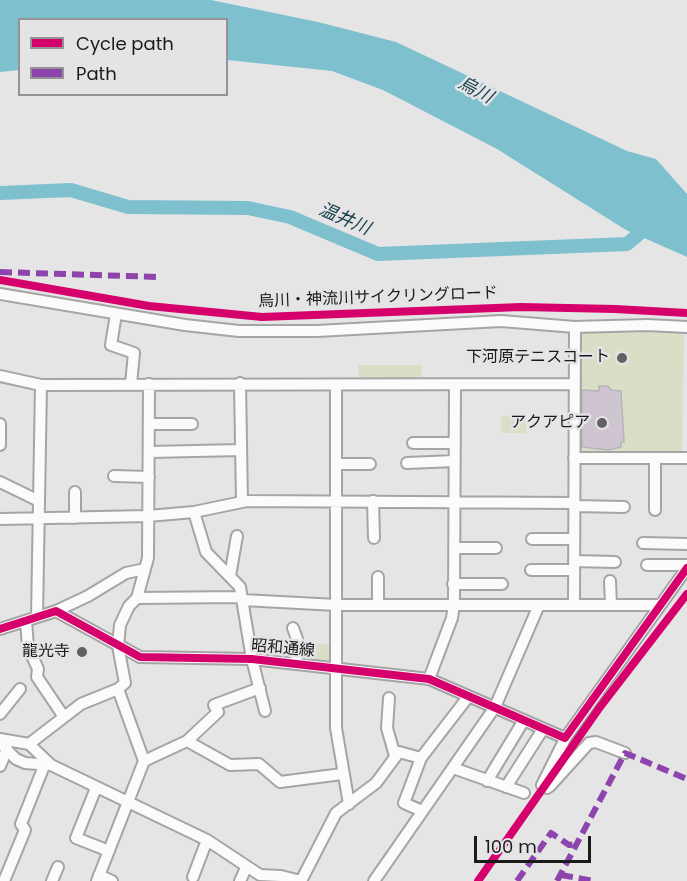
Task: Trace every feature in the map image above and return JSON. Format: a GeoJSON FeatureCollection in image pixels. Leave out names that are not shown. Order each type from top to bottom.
{"type":"FeatureCollection","features":[{"type":"Feature","properties":{"kind":"street"},"geometry":{"type":"LineString","coordinates":[[0,294],[216,329],[262,332],[317,332],[501,321],[575,327],[647,325],[687,327]]}},
{"type":"Feature","properties":{"kind":"street"},"geometry":{"type":"LineString","coordinates":[[116,314],[111,345],[135,353],[131,384]]}},
{"type":"Feature","properties":{"kind":"street"},"geometry":{"type":"LineString","coordinates":[[574,605],[575,327]]}},
{"type":"Feature","properties":{"kind":"street"},"geometry":{"type":"LineString","coordinates":[[0,376],[41,385],[575,384]]}},
{"type":"Feature","properties":{"kind":"street"},"geometry":{"type":"LineString","coordinates":[[240,383],[242,502]]}},
{"type":"Feature","properties":{"kind":"street"},"geometry":{"type":"LineString","coordinates":[[2,744],[29,744],[81,704],[118,689],[124,683],[118,646],[123,617],[137,598],[149,544],[149,384]]}},
{"type":"Feature","properties":{"kind":"street"},"geometry":{"type":"LineString","coordinates":[[37,617],[41,385]]}},
{"type":"Feature","properties":{"kind":"street"},"geometry":{"type":"LineString","coordinates":[[336,385],[334,667],[336,728],[342,774],[349,804]]}},
{"type":"Feature","properties":{"kind":"street"},"geometry":{"type":"LineString","coordinates":[[429,679],[453,618],[456,502],[455,385]]}},
{"type":"Feature","properties":{"kind":"street"},"geometry":{"type":"LineString","coordinates":[[0,424],[0,445]]}},
{"type":"Feature","properties":{"kind":"street"},"geometry":{"type":"LineString","coordinates":[[149,424],[192,424]]}},
{"type":"Feature","properties":{"kind":"street"},"geometry":{"type":"LineString","coordinates":[[413,443],[455,443]]}},
{"type":"Feature","properties":{"kind":"street"},"geometry":{"type":"LineString","coordinates":[[149,452],[241,450]]}},
{"type":"Feature","properties":{"kind":"street"},"geometry":{"type":"LineString","coordinates":[[574,458],[687,458]]}},
{"type":"Feature","properties":{"kind":"street"},"geometry":{"type":"LineString","coordinates":[[655,458],[655,510]]}},
{"type":"Feature","properties":{"kind":"street"},"geometry":{"type":"LineString","coordinates":[[407,463],[455,461]]}},
{"type":"Feature","properties":{"kind":"street"},"geometry":{"type":"LineString","coordinates":[[336,464],[370,464]]}},
{"type":"Feature","properties":{"kind":"street"},"geometry":{"type":"LineString","coordinates":[[114,477],[149,477]]}},
{"type":"Feature","properties":{"kind":"street"},"geometry":{"type":"LineString","coordinates":[[0,482],[39,501]]}},
{"type":"Feature","properties":{"kind":"street"},"geometry":{"type":"LineString","coordinates":[[75,492],[75,518]]}},
{"type":"Feature","properties":{"kind":"street"},"geometry":{"type":"LineString","coordinates":[[373,501],[374,538]]}},
{"type":"Feature","properties":{"kind":"street"},"geometry":{"type":"LineString","coordinates":[[0,519],[148,516],[194,512],[242,502],[456,502],[624,507]]}},
{"type":"Feature","properties":{"kind":"street"},"geometry":{"type":"LineString","coordinates":[[194,512],[206,552],[240,587],[252,659],[265,711]]}},
{"type":"Feature","properties":{"kind":"street"},"geometry":{"type":"LineString","coordinates":[[230,576],[237,536]]}},
{"type":"Feature","properties":{"kind":"street"},"geometry":{"type":"LineString","coordinates":[[532,539],[574,539]]}},
{"type":"Feature","properties":{"kind":"street"},"geometry":{"type":"LineString","coordinates":[[643,543],[687,544]]}},
{"type":"Feature","properties":{"kind":"street"},"geometry":{"type":"LineString","coordinates":[[454,548],[496,548]]}},
{"type":"Feature","properties":{"kind":"street"},"geometry":{"type":"LineString","coordinates":[[531,570],[615,562]]}},
{"type":"Feature","properties":{"kind":"street"},"geometry":{"type":"LineString","coordinates":[[647,565],[687,567]]}},
{"type":"Feature","properties":{"kind":"street"},"geometry":{"type":"LineString","coordinates":[[625,753],[596,742],[589,743],[550,786],[544,788],[543,780],[566,738],[687,567]]}},
{"type":"Feature","properties":{"kind":"street"},"geometry":{"type":"LineString","coordinates":[[0,629],[56,611],[88,596],[126,573],[145,569]]}},
{"type":"Feature","properties":{"kind":"street"},"geometry":{"type":"LineString","coordinates":[[378,577],[378,603]]}},
{"type":"Feature","properties":{"kind":"street"},"geometry":{"type":"LineString","coordinates":[[610,580],[611,605]]}},
{"type":"Feature","properties":{"kind":"street"},"geometry":{"type":"LineString","coordinates":[[453,584],[502,584]]}},
{"type":"Feature","properties":{"kind":"street"},"geometry":{"type":"LineString","coordinates":[[137,598],[238,597],[243,600],[336,605],[378,603],[660,605]]}},
{"type":"Feature","properties":{"kind":"street"},"geometry":{"type":"LineString","coordinates":[[374,881],[495,707],[539,605]]}},
{"type":"Feature","properties":{"kind":"street","name":"昭和通線"},"geometry":{"type":"LineString","coordinates":[[56,611],[140,657],[252,659],[429,679],[566,738]]}},
{"type":"Feature","properties":{"kind":"street"},"geometry":{"type":"LineString","coordinates":[[26,621],[28,647],[38,669],[37,677],[64,717]]}},
{"type":"Feature","properties":{"kind":"street"},"geometry":{"type":"LineString","coordinates":[[293,628],[297,639],[296,664]]}},
{"type":"Feature","properties":{"kind":"street"},"geometry":{"type":"LineString","coordinates":[[144,761],[186,741],[218,712],[214,705],[260,688]]}},
{"type":"Feature","properties":{"kind":"street"},"geometry":{"type":"LineString","coordinates":[[0,714],[20,689]]}},
{"type":"Feature","properties":{"kind":"street"},"geometry":{"type":"LineString","coordinates":[[112,881],[98,878],[144,761],[118,689]]}},
{"type":"Feature","properties":{"kind":"street"},"geometry":{"type":"LineString","coordinates":[[422,811],[404,803],[421,758],[468,697]]}},
{"type":"Feature","properties":{"kind":"street"},"geometry":{"type":"LineString","coordinates":[[389,699],[387,728],[395,756]]}},
{"type":"Feature","properties":{"kind":"street"},"geometry":{"type":"LineString","coordinates":[[487,781],[524,720]]}},
{"type":"Feature","properties":{"kind":"street"},"geometry":{"type":"LineString","coordinates":[[506,787],[543,729]]}},
{"type":"Feature","properties":{"kind":"street"},"geometry":{"type":"LineString","coordinates":[[186,741],[230,765],[259,764],[280,783],[342,774]]}},
{"type":"Feature","properties":{"kind":"street"},"geometry":{"type":"LineString","coordinates":[[2,744],[25,763],[48,766],[207,840],[233,855],[246,868],[260,875],[301,881],[336,813],[376,783],[399,752],[421,758]]}},
{"type":"Feature","properties":{"kind":"street"},"geometry":{"type":"LineString","coordinates":[[0,766],[2,744]]}},
{"type":"Feature","properties":{"kind":"street"},"geometry":{"type":"LineString","coordinates":[[29,744],[48,766]]}},
{"type":"Feature","properties":{"kind":"street"},"geometry":{"type":"LineString","coordinates":[[4,881],[25,830],[21,824],[48,766]]}},
{"type":"Feature","properties":{"kind":"street"},"geometry":{"type":"LineString","coordinates":[[453,768],[524,793]]}},
{"type":"Feature","properties":{"kind":"street"},"geometry":{"type":"LineString","coordinates":[[96,788],[76,838],[109,851]]}},
{"type":"Feature","properties":{"kind":"street"},"geometry":{"type":"LineString","coordinates":[[193,877],[207,840]]}},
{"type":"Feature","properties":{"kind":"street"},"geometry":{"type":"LineString","coordinates":[[52,881],[58,867]]}},
{"type":"Feature","properties":{"kind":"street"},"geometry":{"type":"LineString","coordinates":[[240,881],[246,868]]}},
{"type":"Feature","properties":{"kind":"green space"},"geometry":{"type":"Polygon","coordinates":[[[590,328],[684,333],[682,454],[582,452],[578,448],[579,332],[590,328]]]}},
{"type":"Feature","properties":{"kind":"green space"},"geometry":{"type":"Polygon","coordinates":[[[358,365],[421,365],[422,382],[359,382],[358,365]]]}},
{"type":"Feature","properties":{"kind":"green space"},"geometry":{"type":"Polygon","coordinates":[[[501,416],[526,416],[526,433],[501,433],[501,416]]]}},
{"type":"Feature","properties":{"kind":"green space"},"geometry":{"type":"Polygon","coordinates":[[[301,643],[332,644],[331,664],[300,660],[301,643]]]}},
{"type":"Feature","properties":{"kind":"water","name":"烏川"},"geometry":{"type":"Polygon","coordinates":[[[0,0],[211,0],[318,22],[396,42],[627,151],[656,159],[687,194],[687,257],[626,230],[497,149],[383,90],[332,71],[228,60],[228,18],[18,18],[18,70],[0,72],[0,0]]]}},
{"type":"Feature","properties":{"kind":"building","name":"アクアピア"},"geometry":{"type":"Polygon","coordinates":[[[599,386],[608,386],[611,390],[621,391],[624,442],[621,442],[621,447],[608,450],[582,447],[582,390],[599,391],[599,386]]]}},
{"type":"Feature","properties":{"kind":"waterway","name":"温井川"},"geometry":{"type":"LineString","coordinates":[[0,193],[71,190],[128,207],[248,208],[290,217],[378,254],[627,244],[652,223]]}},
{"type":"Feature","properties":{"kind":"marked path"},"geometry":{"type":"LineString","coordinates":[[0,272],[159,277]]}},
{"type":"Feature","properties":{"kind":"marked path"},"geometry":{"type":"LineString","coordinates":[[557,881],[625,753],[687,779]]}},
{"type":"Feature","properties":{"kind":"marked path"},"geometry":{"type":"LineString","coordinates":[[517,881],[551,833],[569,845],[577,844]]}},
{"type":"Feature","properties":{"kind":"marked path"},"geometry":{"type":"LineString","coordinates":[[561,875],[594,881]]}},
{"type":"Feature","properties":{"kind":"cycle path","name":"烏川・神流川サイクリングロード"},"geometry":{"type":"LineString","coordinates":[[0,280],[149,306],[262,317],[521,307],[687,313]]}},
{"type":"Feature","properties":{"kind":"cycle path"},"geometry":{"type":"LineString","coordinates":[[0,629],[56,611],[140,657],[252,659],[429,679],[565,738],[687,568]]}},
{"type":"Feature","properties":{"kind":"cycle path"},"geometry":{"type":"LineString","coordinates":[[478,881],[600,707],[687,594]]}},
{"type":"Feature","properties":{"kind":"place","name":"下河原テニスコート"},"geometry":{"type":"Point","coordinates":[622,358]}},
{"type":"Feature","properties":{"kind":"place","name":"アクアピア"},"geometry":{"type":"Point","coordinates":[602,423]}},
{"type":"Feature","properties":{"kind":"place","name":"龍光寺"},"geometry":{"type":"Point","coordinates":[82,652]}}]}
